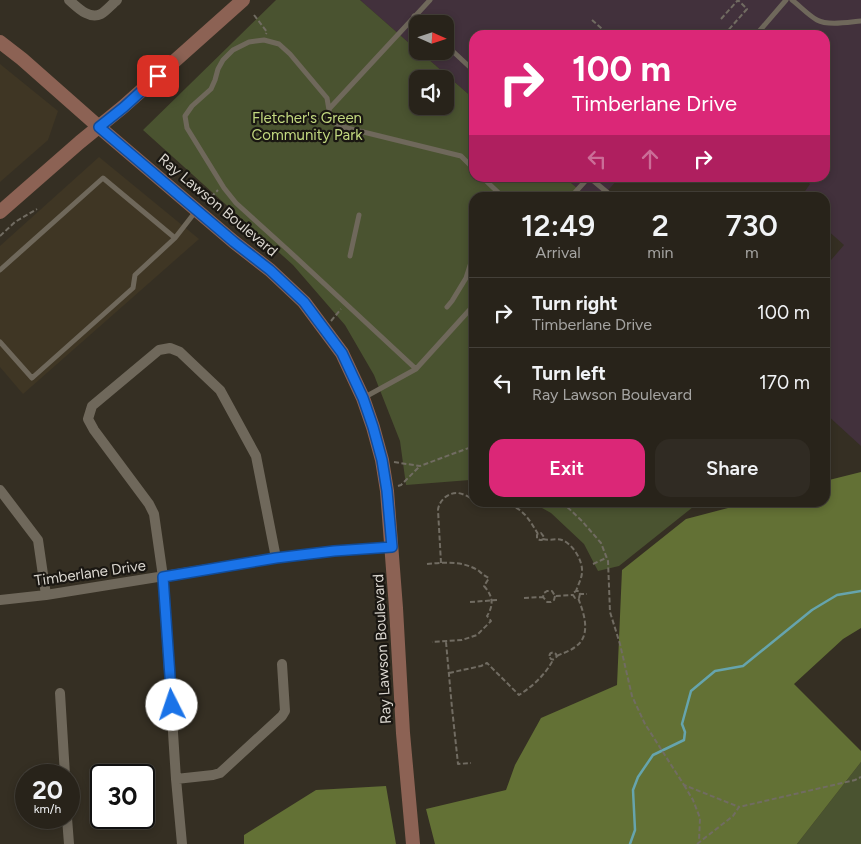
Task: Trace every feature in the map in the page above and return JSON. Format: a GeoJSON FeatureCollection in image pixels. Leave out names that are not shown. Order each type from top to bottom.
{"type":"FeatureCollection","features":[{"type":"Feature","properties":{"kind":"street"},"geometry":{"type":"LineString","coordinates":[[69,0],[85,14],[90,15],[100,14],[117,0]]}},
{"type":"Feature","properties":{"kind":"street"},"geometry":{"type":"LineString","coordinates":[[0,212],[124,107],[243,0]]}},
{"type":"Feature","properties":{"kind":"street","name":"Ray Lawson Boulevard"},"geometry":{"type":"LineString","coordinates":[[0,42],[197,211],[270,270],[304,302],[342,353],[363,398],[373,427],[382,460],[387,491],[403,734],[413,844]]}},
{"type":"Feature","properties":{"kind":"street"},"geometry":{"type":"LineString","coordinates":[[182,844],[163,577],[154,514],[149,504],[94,430],[88,419],[92,406],[159,350],[170,348],[180,352],[220,390],[256,456],[276,558]]}},
{"type":"Feature","properties":{"kind":"street"},"geometry":{"type":"LineString","coordinates":[[0,490],[38,540],[46,595]]}},
{"type":"Feature","properties":{"kind":"street","name":"Timberlane Drive"},"geometry":{"type":"LineString","coordinates":[[0,600],[46,595],[276,558],[392,547]]}},
{"type":"Feature","properties":{"kind":"street"},"geometry":{"type":"LineString","coordinates":[[176,779],[220,773],[282,716],[285,711],[282,664]]}},
{"type":"Feature","properties":{"kind":"street"},"geometry":{"type":"LineString","coordinates":[[60,693],[64,764]]}},
{"type":"Feature","properties":{"kind":"street"},"geometry":{"type":"LineString","coordinates":[[68,829],[69,844]]}},
{"type":"Feature","properties":{"kind":"lane"},"geometry":{"type":"LineString","coordinates":[[415,15],[430,0]]}},
{"type":"Feature","properties":{"kind":"lane"},"geometry":{"type":"LineString","coordinates":[[760,30],[786,0]]}},
{"type":"Feature","properties":{"kind":"lane"},"geometry":{"type":"LineString","coordinates":[[792,0],[818,20],[827,22],[861,21]]}},
{"type":"Feature","properties":{"kind":"lane"},"geometry":{"type":"LineString","coordinates":[[329,109],[409,21]]}},
{"type":"Feature","properties":{"kind":"lane"},"geometry":{"type":"LineString","coordinates":[[416,369],[236,202],[223,186],[187,128],[185,116],[192,106],[211,89],[223,60],[233,50],[249,42],[264,40],[279,44],[290,54],[327,98],[333,122],[343,128],[460,156],[469,164]]}},
{"type":"Feature","properties":{"kind":"lane"},"geometry":{"type":"LineString","coordinates":[[454,52],[469,66]]}},
{"type":"Feature","properties":{"kind":"lane"},"geometry":{"type":"LineString","coordinates":[[0,270],[103,178],[175,238]]}},
{"type":"Feature","properties":{"kind":"lane"},"geometry":{"type":"LineString","coordinates":[[487,182],[498,192]]}},
{"type":"Feature","properties":{"kind":"lane"},"geometry":{"type":"LineString","coordinates":[[576,192],[585,182]]}},
{"type":"Feature","properties":{"kind":"lane"},"geometry":{"type":"LineString","coordinates":[[594,182],[606,192]]}},
{"type":"Feature","properties":{"kind":"lane"},"geometry":{"type":"LineString","coordinates":[[0,342],[32,378],[133,288],[136,275],[175,238],[197,211]]}},
{"type":"Feature","properties":{"kind":"lane"},"geometry":{"type":"LineString","coordinates":[[350,256],[359,215]]}},
{"type":"Feature","properties":{"kind":"lane"},"geometry":{"type":"LineString","coordinates":[[446,307],[452,301],[466,278],[469,269]]}},
{"type":"Feature","properties":{"kind":"lane"},"geometry":{"type":"LineString","coordinates":[[363,398],[416,369],[469,311]]}},
{"type":"Feature","properties":{"kind":"path"},"geometry":{"type":"LineString","coordinates":[[721,19],[738,0],[747,9],[728,30]]}},
{"type":"Feature","properties":{"kind":"path"},"geometry":{"type":"LineString","coordinates":[[254,15],[267,32],[264,40]]}},
{"type":"Feature","properties":{"kind":"path"},"geometry":{"type":"LineString","coordinates":[[592,20],[603,30]]}},
{"type":"Feature","properties":{"kind":"path"},"geometry":{"type":"LineString","coordinates":[[211,197],[223,186]]}},
{"type":"Feature","properties":{"kind":"path"},"geometry":{"type":"LineString","coordinates":[[0,236],[15,222],[37,209]]}},
{"type":"Feature","properties":{"kind":"path"},"geometry":{"type":"LineString","coordinates":[[324,328],[346,304]]}},
{"type":"Feature","properties":{"kind":"path"},"geometry":{"type":"LineString","coordinates":[[387,491],[401,485],[420,466],[469,448]]}},
{"type":"Feature","properties":{"kind":"path"},"geometry":{"type":"LineString","coordinates":[[382,460],[420,466]]}},
{"type":"Feature","properties":{"kind":"path"},"geometry":{"type":"LineString","coordinates":[[441,563],[439,502],[457,493],[469,498]]}},
{"type":"Feature","properties":{"kind":"path"},"geometry":{"type":"LineString","coordinates":[[514,507],[527,517],[538,534],[538,539],[563,540],[573,547],[582,568],[581,576],[573,595]]}},
{"type":"Feature","properties":{"kind":"path"},"geometry":{"type":"LineString","coordinates":[[567,507],[601,544],[608,562],[610,612],[620,644],[632,696],[645,724],[693,800],[700,818],[698,843]]}},
{"type":"Feature","properties":{"kind":"path"},"geometry":{"type":"LineString","coordinates":[[538,534],[542,534],[543,539]]}},
{"type":"Feature","properties":{"kind":"path"},"geometry":{"type":"LineString","coordinates":[[593,564],[606,558]]}},
{"type":"Feature","properties":{"kind":"path"},"geometry":{"type":"LineString","coordinates":[[427,564],[460,564],[478,570],[489,578],[484,586],[489,591],[492,600],[487,616],[491,621],[477,635],[462,640],[432,642]]}},
{"type":"Feature","properties":{"kind":"path"},"geometry":{"type":"LineString","coordinates":[[543,597],[544,593],[548,591],[552,592],[554,596]]}},
{"type":"Feature","properties":{"kind":"path"},"geometry":{"type":"LineString","coordinates":[[576,591],[579,591],[580,594],[587,594]]}},
{"type":"Feature","properties":{"kind":"path"},"geometry":{"type":"LineString","coordinates":[[578,598],[580,594]]}},
{"type":"Feature","properties":{"kind":"path"},"geometry":{"type":"LineString","coordinates":[[448,673],[487,663],[518,695],[545,673],[557,656],[576,647],[583,638],[586,626],[578,598],[575,598],[573,595],[554,596]]}},
{"type":"Feature","properties":{"kind":"path"},"geometry":{"type":"LineString","coordinates":[[543,597],[547,602],[550,602],[554,600],[554,596]]}},
{"type":"Feature","properties":{"kind":"path"},"geometry":{"type":"LineString","coordinates":[[524,598],[543,597]]}},
{"type":"Feature","properties":{"kind":"path"},"geometry":{"type":"LineString","coordinates":[[470,602],[496,600]]}},
{"type":"Feature","properties":{"kind":"path"},"geometry":{"type":"LineString","coordinates":[[446,642],[458,764],[471,763]]}},
{"type":"Feature","properties":{"kind":"path"},"geometry":{"type":"LineString","coordinates":[[553,660],[550,658],[551,653],[555,653],[557,656]]}},
{"type":"Feature","properties":{"kind":"path"},"geometry":{"type":"LineString","coordinates":[[698,843],[732,816],[739,808],[861,777]]}},
{"type":"Feature","properties":{"kind":"path"},"geometry":{"type":"LineString","coordinates":[[684,784],[739,808]]}},
{"type":"Feature","properties":{"kind":"shaded area"},"geometry":{"type":"Polygon","coordinates":[[[360,0],[861,0],[861,446],[830,418],[830,261],[844,245],[830,232],[830,192],[804,192],[810,184],[808,182],[830,182],[830,30],[469,30],[469,95],[454,82],[454,70],[441,70],[429,60],[454,60],[454,15],[409,15],[409,43],[360,0]]]}},
{"type":"Feature","properties":{"kind":"shaded area"},"geometry":{"type":"Polygon","coordinates":[[[0,64],[58,111],[48,140],[0,182],[0,64]]]}},
{"type":"Feature","properties":{"kind":"shaded area"},"geometry":{"type":"Polygon","coordinates":[[[99,157],[199,239],[23,394],[0,367],[0,246],[99,157]]]}},
{"type":"Feature","properties":{"kind":"shaded area"},"geometry":{"type":"Polygon","coordinates":[[[570,182],[615,182],[606,192],[582,192],[570,182]]]}},
{"type":"Feature","properties":{"kind":"green space","name":"Fletcher's Green Community Park"},"geometry":{"type":"Polygon","coordinates":[[[276,0],[360,0],[409,43],[409,60],[429,60],[441,70],[409,70],[409,115],[454,115],[454,82],[469,95],[469,182],[570,182],[582,192],[469,192],[469,480],[406,485],[400,441],[374,375],[345,325],[293,265],[143,130],[276,0]]]}},
{"type":"Feature","properties":{"kind":"green space"},"geometry":{"type":"Polygon","coordinates":[[[861,472],[861,628],[843,639],[794,684],[861,751],[861,762],[797,844],[435,844],[426,809],[506,790],[515,765],[541,718],[617,685],[622,570],[686,519],[732,507],[830,507],[830,480],[861,472]]]}},
{"type":"Feature","properties":{"kind":"green space"},"geometry":{"type":"Polygon","coordinates":[[[540,507],[693,507],[619,566],[598,571],[584,544],[551,513],[540,507]]]}},
{"type":"Feature","properties":{"kind":"green space"},"geometry":{"type":"Polygon","coordinates":[[[861,762],[861,844],[797,844],[861,762]]]}},
{"type":"Feature","properties":{"kind":"green space"},"geometry":{"type":"Polygon","coordinates":[[[386,786],[396,844],[244,844],[244,835],[316,790],[386,786]]]}},
{"type":"Feature","properties":{"kind":"waterway"},"geometry":{"type":"LineString","coordinates":[[630,844],[635,830],[633,790],[638,777],[653,755],[684,740],[685,732],[682,724],[691,691],[715,671],[743,666],[812,610],[837,595],[861,591]]}},
{"type":"Feature","properties":{"kind":"route"},"geometry":{"type":"LineString","coordinates":[[158,76],[99,127],[234,242],[270,270],[304,302],[342,353],[363,398],[382,460],[392,547],[276,558],[163,577],[172,705]]}}]}
